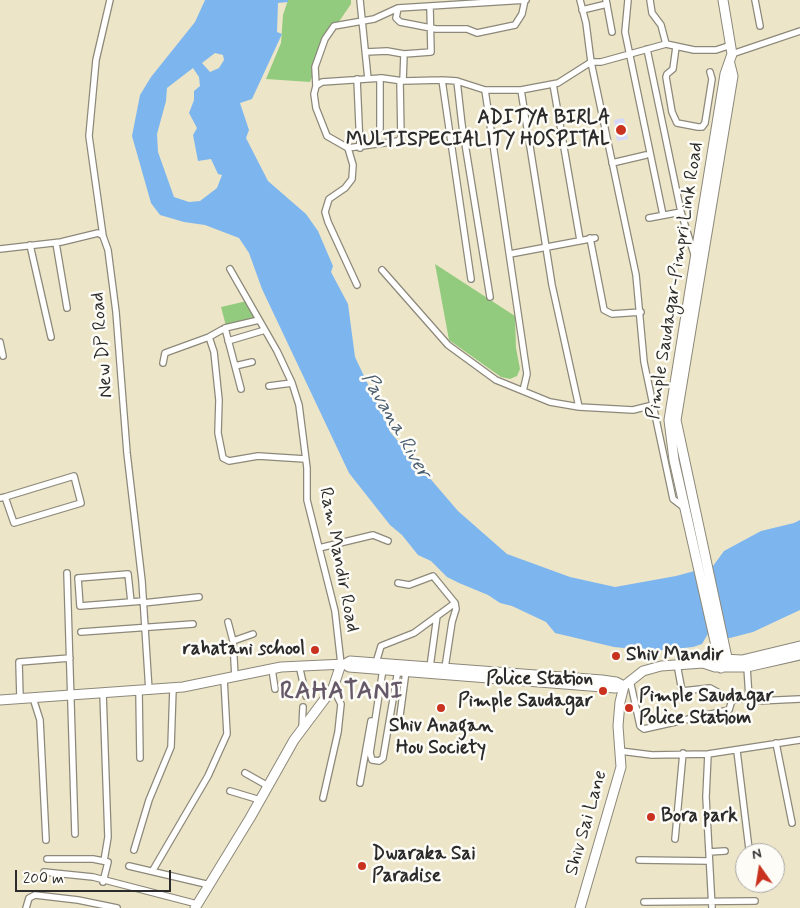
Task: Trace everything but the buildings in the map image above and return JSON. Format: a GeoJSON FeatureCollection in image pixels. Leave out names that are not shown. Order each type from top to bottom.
{"type":"FeatureCollection","features":[{"type":"Feature","properties":{"kind":"street","name":"New DP Road"},"geometry":{"type":"LineString","coordinates":[[110,0],[96,60],[88,136],[103,236],[108,250],[116,312],[127,453],[142,581],[149,690]]}},
{"type":"Feature","properties":{"kind":"street"},"geometry":{"type":"LineString","coordinates":[[360,0],[368,79]]}},
{"type":"Feature","properties":{"kind":"street"},"geometry":{"type":"LineString","coordinates":[[398,8],[398,20],[430,28],[467,29],[477,32],[515,25],[522,14],[526,0],[435,4],[398,8],[361,22],[334,26],[325,39],[315,67],[316,86],[314,94],[316,108],[327,136],[348,148],[360,148],[400,139],[404,54]]}},
{"type":"Feature","properties":{"kind":"street"},"geometry":{"type":"LineString","coordinates":[[580,0],[591,62],[636,275],[641,312],[644,362],[658,430],[673,499],[686,509]]}},
{"type":"Feature","properties":{"kind":"street"},"geometry":{"type":"LineString","coordinates":[[626,0],[625,32],[663,215]]}},
{"type":"Feature","properties":{"kind":"street"},"geometry":{"type":"LineString","coordinates":[[650,0],[652,13],[660,25],[666,44]]}},
{"type":"Feature","properties":{"kind":"street","name":"Pimple Saudagar-Pimpri Link Road"},"geometry":{"type":"LineString","coordinates":[[698,544],[686,509],[674,431],[698,257],[733,76],[723,0]]}},
{"type":"Feature","properties":{"kind":"street"},"geometry":{"type":"LineString","coordinates":[[755,0],[760,26]]}},
{"type":"Feature","properties":{"kind":"street"},"geometry":{"type":"LineString","coordinates":[[582,10],[606,2],[612,32]]}},
{"type":"Feature","properties":{"kind":"street"},"geometry":{"type":"LineString","coordinates":[[366,52],[387,51],[404,54],[431,52],[430,28],[435,4]]}},
{"type":"Feature","properties":{"kind":"street"},"geometry":{"type":"LineString","coordinates":[[316,86],[322,82],[380,78],[402,81],[457,81],[486,90],[521,90],[553,84],[591,62],[601,62],[666,44],[676,47],[716,50],[731,54],[800,32]]}},
{"type":"Feature","properties":{"kind":"street"},"geometry":{"type":"LineString","coordinates":[[676,47],[673,70],[666,77],[674,120],[677,123],[698,128],[702,127],[705,123],[712,79],[710,72]]}},
{"type":"Feature","properties":{"kind":"street"},"geometry":{"type":"LineString","coordinates":[[647,49],[681,212],[698,257]]}},
{"type":"Feature","properties":{"kind":"street"},"geometry":{"type":"LineString","coordinates":[[380,78],[380,129]]}},
{"type":"Feature","properties":{"kind":"street"},"geometry":{"type":"LineString","coordinates":[[357,80],[360,148]]}},
{"type":"Feature","properties":{"kind":"street"},"geometry":{"type":"LineString","coordinates":[[442,80],[454,173],[471,279]]}},
{"type":"Feature","properties":{"kind":"street"},"geometry":{"type":"LineString","coordinates":[[457,81],[470,178],[490,297]]}},
{"type":"Feature","properties":{"kind":"street"},"geometry":{"type":"LineString","coordinates":[[553,84],[580,240]]}},
{"type":"Feature","properties":{"kind":"street"},"geometry":{"type":"LineString","coordinates":[[486,90],[527,374],[524,391]]}},
{"type":"Feature","properties":{"kind":"street"},"geometry":{"type":"LineString","coordinates":[[521,90],[552,285],[579,407]]}},
{"type":"Feature","properties":{"kind":"street"},"geometry":{"type":"LineString","coordinates":[[348,148],[353,165],[352,179],[345,188],[329,199],[325,212],[357,285]]}},
{"type":"Feature","properties":{"kind":"street"},"geometry":{"type":"LineString","coordinates":[[612,163],[646,155]]}},
{"type":"Feature","properties":{"kind":"street"},"geometry":{"type":"LineString","coordinates":[[649,218],[681,212]]}},
{"type":"Feature","properties":{"kind":"street"},"geometry":{"type":"LineString","coordinates":[[0,249],[56,243],[91,234],[103,236]]}},
{"type":"Feature","properties":{"kind":"street"},"geometry":{"type":"LineString","coordinates":[[510,254],[593,238],[604,310],[612,314],[641,312]]}},
{"type":"Feature","properties":{"kind":"street"},"geometry":{"type":"LineString","coordinates":[[56,243],[68,308]]}},
{"type":"Feature","properties":{"kind":"street"},"geometry":{"type":"LineString","coordinates":[[30,245],[51,337]]}},
{"type":"Feature","properties":{"kind":"street","name":"Ram Mandir Road"},"geometry":{"type":"LineString","coordinates":[[230,269],[265,330],[292,383],[299,405],[307,500],[335,611],[343,664]]}},
{"type":"Feature","properties":{"kind":"street"},"geometry":{"type":"LineString","coordinates":[[382,270],[448,345],[496,380],[550,402],[579,407],[633,410],[653,405]]}},
{"type":"Feature","properties":{"kind":"street"},"geometry":{"type":"LineString","coordinates":[[163,363],[166,354],[209,337],[225,328],[259,320]]}},
{"type":"Feature","properties":{"kind":"street"},"geometry":{"type":"LineString","coordinates":[[225,328],[240,389]]}},
{"type":"Feature","properties":{"kind":"street"},"geometry":{"type":"LineString","coordinates":[[228,340],[265,330]]}},
{"type":"Feature","properties":{"kind":"street"},"geometry":{"type":"LineString","coordinates":[[209,337],[214,352],[219,400],[218,433],[224,458],[229,461],[258,456],[305,459]]}},
{"type":"Feature","properties":{"kind":"street"},"geometry":{"type":"LineString","coordinates":[[0,342],[3,356]]}},
{"type":"Feature","properties":{"kind":"street"},"geometry":{"type":"LineString","coordinates":[[235,366],[252,362]]}},
{"type":"Feature","properties":{"kind":"street"},"geometry":{"type":"LineString","coordinates":[[269,386],[292,383]]}},
{"type":"Feature","properties":{"kind":"street"},"geometry":{"type":"LineString","coordinates":[[658,430],[674,431]]}},
{"type":"Feature","properties":{"kind":"street","name":"Pimple Saudagar-Pimpri Link Road"},"geometry":{"type":"LineString","coordinates":[[674,431],[724,663]]}},
{"type":"Feature","properties":{"kind":"street"},"geometry":{"type":"LineString","coordinates":[[74,476],[81,503],[14,523],[2,497],[74,476]]}},
{"type":"Feature","properties":{"kind":"street"},"geometry":{"type":"LineString","coordinates":[[320,548],[373,535],[388,541]]}},
{"type":"Feature","properties":{"kind":"street"},"geometry":{"type":"LineString","coordinates":[[67,573],[75,834]]}},
{"type":"Feature","properties":{"kind":"street"},"geometry":{"type":"LineString","coordinates":[[131,602],[128,574],[78,578],[80,606],[199,597]]}},
{"type":"Feature","properties":{"kind":"street"},"geometry":{"type":"LineString","coordinates":[[398,583],[409,585],[433,576],[455,603],[456,609],[452,622],[445,668]]}},
{"type":"Feature","properties":{"kind":"street"},"geometry":{"type":"LineString","coordinates":[[129,582],[142,581]]}},
{"type":"Feature","properties":{"kind":"street"},"geometry":{"type":"LineString","coordinates":[[402,671],[384,754],[379,761],[372,760],[370,753],[381,646],[414,633],[455,603]]}},
{"type":"Feature","properties":{"kind":"street"},"geometry":{"type":"LineString","coordinates":[[430,667],[437,616]]}},
{"type":"Feature","properties":{"kind":"street"},"geometry":{"type":"LineString","coordinates":[[228,622],[233,641],[235,677]]}},
{"type":"Feature","properties":{"kind":"street"},"geometry":{"type":"LineString","coordinates":[[81,632],[145,629],[193,624]]}},
{"type":"Feature","properties":{"kind":"street"},"geometry":{"type":"LineString","coordinates":[[233,641],[254,634]]}},
{"type":"Feature","properties":{"kind":"street"},"geometry":{"type":"LineString","coordinates":[[379,666],[445,668],[615,688],[627,683],[652,667],[677,664],[724,663],[800,646]]}},
{"type":"Feature","properties":{"kind":"street"},"geometry":{"type":"LineString","coordinates":[[724,663],[747,667],[800,655]]}},
{"type":"Feature","properties":{"kind":"street"},"geometry":{"type":"LineString","coordinates":[[20,698],[19,662],[70,658]]}},
{"type":"Feature","properties":{"kind":"street"},"geometry":{"type":"LineString","coordinates":[[0,700],[173,688],[272,669],[343,664],[350,661],[402,671],[503,676]]}},
{"type":"Feature","properties":{"kind":"street"},"geometry":{"type":"LineString","coordinates":[[44,872],[93,877],[103,882],[196,906],[302,729],[333,688],[343,664]]}},
{"type":"Feature","properties":{"kind":"street"},"geometry":{"type":"LineString","coordinates":[[677,664],[682,691],[710,688],[732,700],[749,698],[757,701],[800,699]]}},
{"type":"Feature","properties":{"kind":"street"},"geometry":{"type":"LineString","coordinates":[[299,666],[306,696]]}},
{"type":"Feature","properties":{"kind":"street"},"geometry":{"type":"LineString","coordinates":[[360,783],[379,666]]}},
{"type":"Feature","properties":{"kind":"street"},"geometry":{"type":"LineString","coordinates":[[747,667],[749,698]]}},
{"type":"Feature","properties":{"kind":"street"},"geometry":{"type":"LineString","coordinates":[[272,669],[275,690]]}},
{"type":"Feature","properties":{"kind":"street"},"geometry":{"type":"LineString","coordinates":[[399,723],[402,671]]}},
{"type":"Feature","properties":{"kind":"street"},"geometry":{"type":"LineString","coordinates":[[153,870],[208,776],[227,734],[224,679]]}},
{"type":"Feature","properties":{"kind":"street"},"geometry":{"type":"LineString","coordinates":[[627,683],[640,726],[644,729],[729,710],[732,700]]}},
{"type":"Feature","properties":{"kind":"street","name":"Shiv Sai Lane"},"geometry":{"type":"LineString","coordinates":[[580,908],[621,766],[618,726],[620,702],[627,683]]}},
{"type":"Feature","properties":{"kind":"street"},"geometry":{"type":"LineString","coordinates":[[134,850],[149,800],[171,747],[173,688]]}},
{"type":"Feature","properties":{"kind":"street"},"geometry":{"type":"LineString","coordinates":[[323,798],[338,732],[341,704],[333,688]]}},
{"type":"Feature","properties":{"kind":"street"},"geometry":{"type":"LineString","coordinates":[[139,691],[140,758]]}},
{"type":"Feature","properties":{"kind":"street"},"geometry":{"type":"LineString","coordinates":[[103,694],[108,837],[104,861]]}},
{"type":"Feature","properties":{"kind":"street"},"geometry":{"type":"LineString","coordinates":[[33,698],[40,720],[46,840]]}},
{"type":"Feature","properties":{"kind":"street"},"geometry":{"type":"LineString","coordinates":[[302,729],[303,707]]}},
{"type":"Feature","properties":{"kind":"street"},"geometry":{"type":"LineString","coordinates":[[620,751],[652,755],[708,754],[800,740]]}},
{"type":"Feature","properties":{"kind":"street"},"geometry":{"type":"LineString","coordinates":[[776,743],[792,823]]}},
{"type":"Feature","properties":{"kind":"street"},"geometry":{"type":"LineString","coordinates":[[737,751],[748,843]]}},
{"type":"Feature","properties":{"kind":"street"},"geometry":{"type":"LineString","coordinates":[[675,839],[683,753]]}},
{"type":"Feature","properties":{"kind":"street"},"geometry":{"type":"LineString","coordinates":[[708,754],[706,797],[712,905]]}},
{"type":"Feature","properties":{"kind":"street"},"geometry":{"type":"LineString","coordinates":[[245,774],[268,786]]}},
{"type":"Feature","properties":{"kind":"street"},"geometry":{"type":"LineString","coordinates":[[230,791],[260,800]]}},
{"type":"Feature","properties":{"kind":"street"},"geometry":{"type":"LineString","coordinates":[[709,852],[725,851]]}},
{"type":"Feature","properties":{"kind":"street"},"geometry":{"type":"LineString","coordinates":[[47,859],[108,862],[103,882]]}},
{"type":"Feature","properties":{"kind":"street"},"geometry":{"type":"LineString","coordinates":[[639,860],[710,861]]}},
{"type":"Feature","properties":{"kind":"street"},"geometry":{"type":"LineString","coordinates":[[129,866],[153,870],[210,885]]}},
{"type":"Feature","properties":{"kind":"street"},"geometry":{"type":"LineString","coordinates":[[26,908],[29,898],[35,895],[85,905],[117,908]]}},
{"type":"Feature","properties":{"kind":"street"},"geometry":{"type":"LineString","coordinates":[[644,902],[712,905],[755,901]]}},
{"type":"Feature","properties":{"kind":"shaded area","name":"ADITYA BIRLA MULTISPECIALITY HOSPITAL"},"geometry":{"type":"Polygon","coordinates":[[[624,118],[628,139],[617,141],[614,120],[624,118]]]}},
{"type":"Feature","properties":{"kind":"green space"},"geometry":{"type":"Polygon","coordinates":[[[288,0],[351,0],[351,4],[325,42],[310,82],[266,79],[281,43],[283,15],[288,0]]]}},
{"type":"Feature","properties":{"kind":"green space"},"geometry":{"type":"Polygon","coordinates":[[[435,264],[515,316],[516,348],[520,369],[517,376],[510,379],[501,377],[449,340],[435,264]]]}},
{"type":"Feature","properties":{"kind":"green space"},"geometry":{"type":"Polygon","coordinates":[[[247,301],[257,319],[226,326],[221,307],[247,301]]]}},
{"type":"Feature","properties":{"kind":"water"},"geometry":{"type":"Polygon","coordinates":[[[205,0],[288,0],[288,2],[278,3],[277,32],[282,34],[252,99],[240,103],[249,130],[246,138],[268,181],[306,214],[318,231],[333,266],[331,272],[348,304],[355,357],[391,433],[458,511],[507,554],[570,577],[615,587],[676,576],[713,566],[724,551],[761,531],[800,520],[800,610],[753,632],[730,638],[722,638],[709,632],[702,644],[693,647],[655,651],[614,647],[555,633],[546,622],[512,606],[500,603],[488,595],[447,577],[431,561],[418,555],[402,535],[390,525],[349,473],[262,289],[249,253],[239,238],[205,225],[184,222],[160,215],[151,203],[132,136],[140,95],[151,77],[195,22],[205,0]],[[215,53],[202,63],[210,72],[219,68],[224,60],[223,55],[215,53]],[[193,68],[167,88],[166,101],[157,134],[158,152],[174,197],[189,202],[200,201],[217,188],[222,175],[218,174],[211,159],[198,161],[193,135],[197,128],[189,113],[194,100],[194,91],[200,86],[199,77],[193,68]]]}},
{"type":"Feature","properties":{"kind":"place","name":"ADITYA BIRLA MULTISPECIALITY HOSPITAL"},"geometry":{"type":"Point","coordinates":[621,130]}},
{"type":"Feature","properties":{"kind":"place","name":"rahatani school"},"geometry":{"type":"Point","coordinates":[315,650]}},
{"type":"Feature","properties":{"kind":"place","name":"Shiv Mandir"},"geometry":{"type":"Point","coordinates":[616,656]}},
{"type":"Feature","properties":{"kind":"place","name":"Police Station Pimple Saudagar"},"geometry":{"type":"Point","coordinates":[603,691]}},
{"type":"Feature","properties":{"kind":"place","name":"Shiv Anagan Hou Society"},"geometry":{"type":"Point","coordinates":[441,708]}},
{"type":"Feature","properties":{"kind":"place","name":"Pimple Saudagar Police Statiom"},"geometry":{"type":"Point","coordinates":[629,708]}},
{"type":"Feature","properties":{"kind":"place","name":"Bora park"},"geometry":{"type":"Point","coordinates":[651,817]}},
{"type":"Feature","properties":{"kind":"place","name":"Dwaraka Sai Paradise"},"geometry":{"type":"Point","coordinates":[362,866]}},
{"type":"Feature","properties":{"kind":"district","name":"RAHATANI"},"geometry":{"type":"Point","coordinates":[342,693]}},
{"type":"Feature","properties":{"kind":"water label","name":"Pavana River"},"geometry":{"type":"Point","coordinates":[395,426]}}]}
